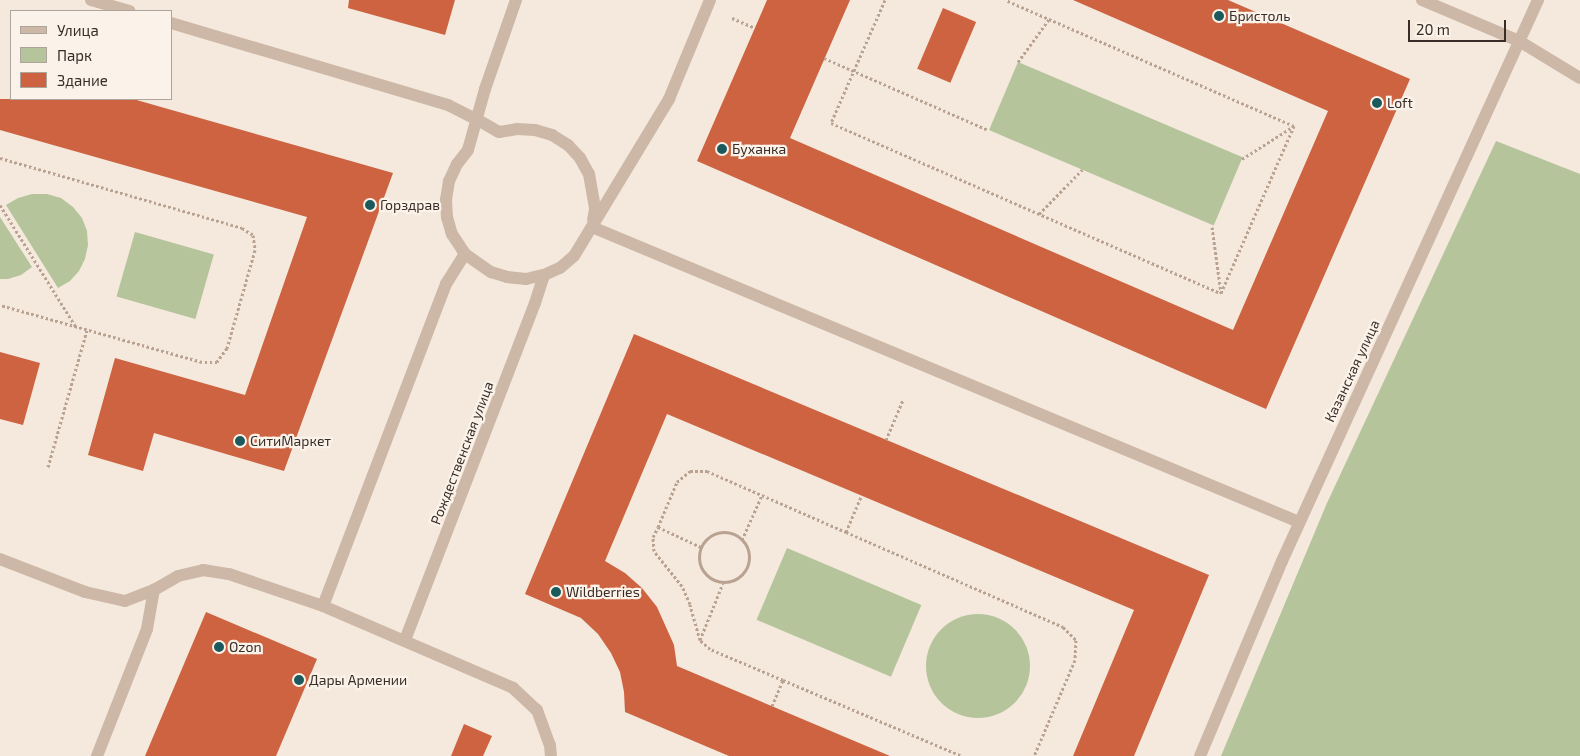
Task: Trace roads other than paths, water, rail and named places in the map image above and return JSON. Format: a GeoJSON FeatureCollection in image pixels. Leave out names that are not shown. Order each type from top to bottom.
{"type":"FeatureCollection","features":[{"type":"Feature","properties":{"kind":"street"},"geometry":{"type":"LineString","coordinates":[[91,0],[126,10]]}},
{"type":"Feature","properties":{"kind":"street"},"geometry":{"type":"LineString","coordinates":[[516,0],[485,89],[478,120],[468,150],[457,164],[449,181],[446,199],[447,217],[452,234],[465,254],[491,272],[508,277],[526,278],[544,275],[560,268],[574,256],[669,98],[710,0]]}},
{"type":"Feature","properties":{"kind":"street"},"geometry":{"type":"LineString","coordinates":[[1422,0],[1520,41],[1580,78]]}},
{"type":"Feature","properties":{"kind":"street","name":"Казанская улица"},"geometry":{"type":"LineString","coordinates":[[1200,756],[1299,522],[1538,0]]}},
{"type":"Feature","properties":{"kind":"street"},"geometry":{"type":"LineString","coordinates":[[172,23],[448,105],[499,132],[517,129],[535,130],[552,135],[568,145],[580,158],[590,174],[595,209],[592,227]]}},
{"type":"Feature","properties":{"kind":"street"},"geometry":{"type":"LineString","coordinates":[[592,227],[1299,522]]}},
{"type":"Feature","properties":{"kind":"street"},"geometry":{"type":"LineString","coordinates":[[323,606],[446,284],[465,254]]}},
{"type":"Feature","properties":{"kind":"street","name":"Рождественская улица"},"geometry":{"type":"LineString","coordinates":[[405,640],[532,313],[544,275]]}},
{"type":"Feature","properties":{"kind":"street"},"geometry":{"type":"LineString","coordinates":[[0,559],[85,592],[125,601],[154,590],[178,576],[203,570],[229,574],[323,606],[513,688],[536,710],[550,744],[551,756]]}},
{"type":"Feature","properties":{"kind":"street"},"geometry":{"type":"LineString","coordinates":[[97,756],[147,630],[154,590]]}},
{"type":"Feature","properties":{"kind":"place","name":"Бристоль"},"geometry":{"type":"Point","coordinates":[1219,16]}},
{"type":"Feature","properties":{"kind":"place","name":"Loft"},"geometry":{"type":"Point","coordinates":[1377,103]}},
{"type":"Feature","properties":{"kind":"place","name":"Буханка"},"geometry":{"type":"Point","coordinates":[722,149]}},
{"type":"Feature","properties":{"kind":"place","name":"Горздрав"},"geometry":{"type":"Point","coordinates":[370,205]}},
{"type":"Feature","properties":{"kind":"place","name":"СитиМаркет"},"geometry":{"type":"Point","coordinates":[240,441]}},
{"type":"Feature","properties":{"kind":"place","name":"Wildberries"},"geometry":{"type":"Point","coordinates":[556,592]}},
{"type":"Feature","properties":{"kind":"place","name":"Ozon"},"geometry":{"type":"Point","coordinates":[219,647]}},
{"type":"Feature","properties":{"kind":"place","name":"Дары Армении"},"geometry":{"type":"Point","coordinates":[299,680]}}]}
